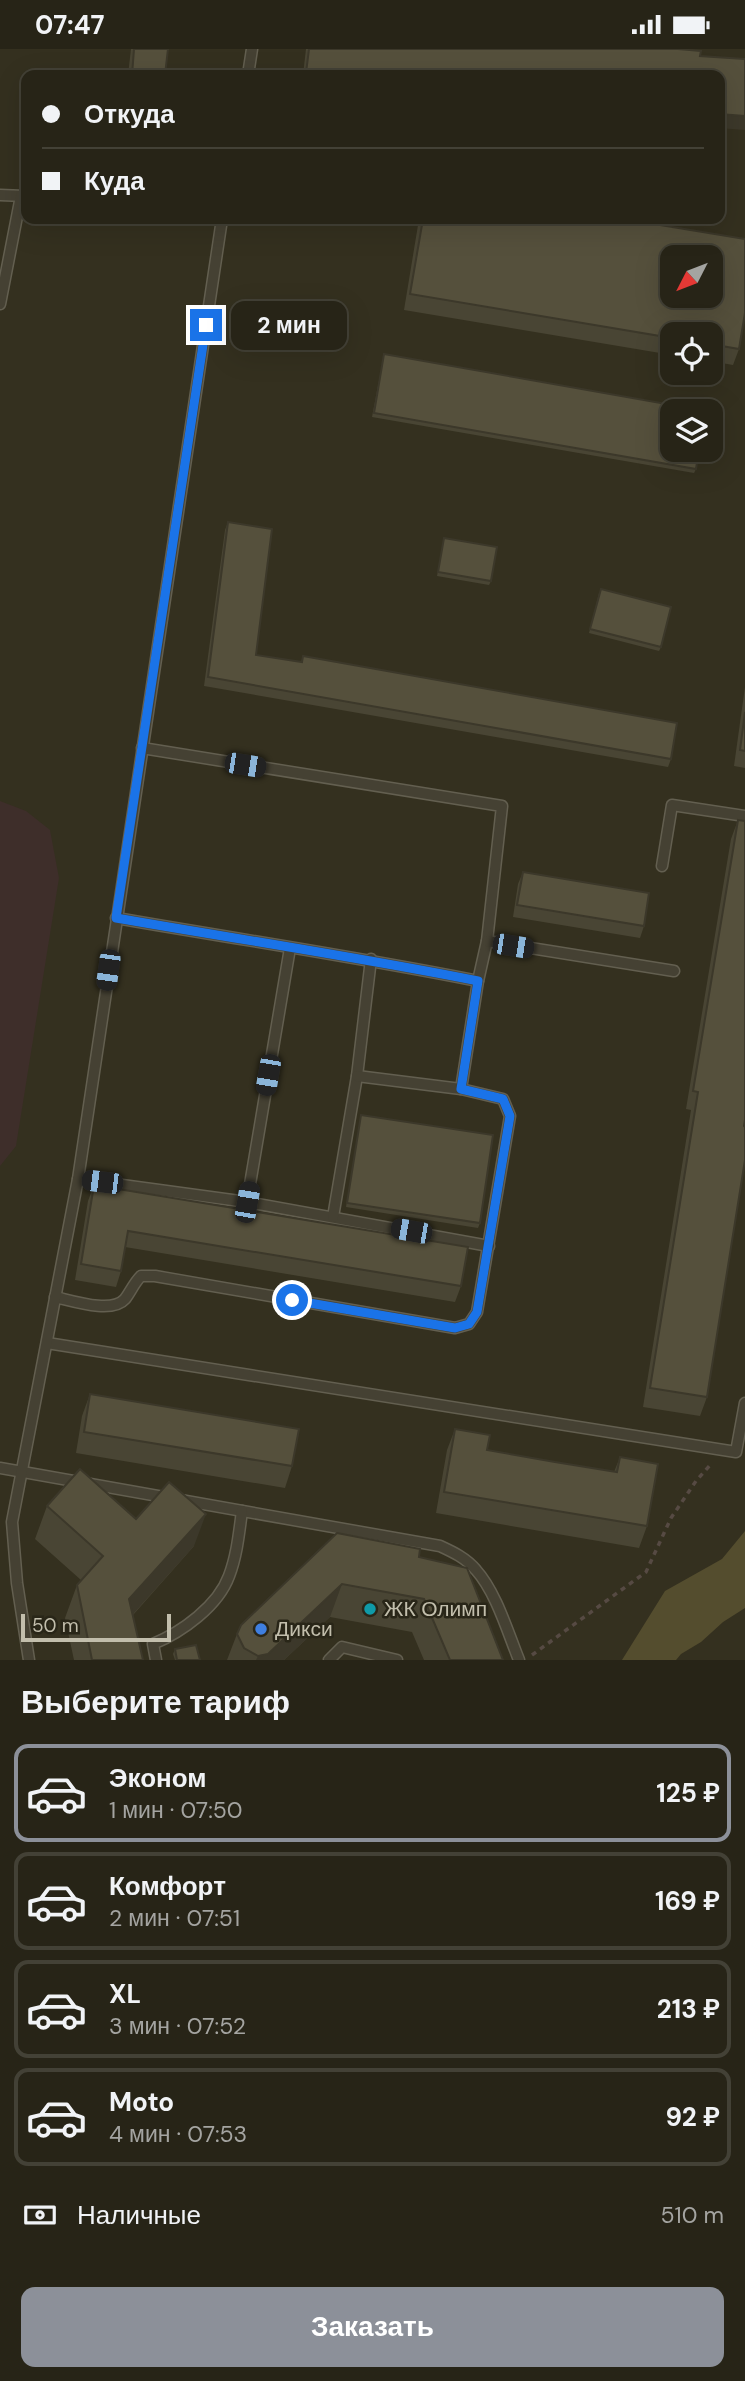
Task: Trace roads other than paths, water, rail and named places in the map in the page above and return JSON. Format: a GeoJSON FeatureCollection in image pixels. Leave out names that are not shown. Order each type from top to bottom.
{"type":"FeatureCollection","features":[{"type":"Feature","properties":{"kind":"lane"},"geometry":{"type":"LineString","coordinates":[[249,70],[252,49]]}},
{"type":"Feature","properties":{"kind":"lane"},"geometry":{"type":"LineString","coordinates":[[0,195],[21,196]]}},
{"type":"Feature","properties":{"kind":"lane"},"geometry":{"type":"LineString","coordinates":[[0,304],[21,210]]}},
{"type":"Feature","properties":{"kind":"lane"},"geometry":{"type":"LineString","coordinates":[[29,1660],[17,1583],[12,1522],[78,1179],[221,224]]}},
{"type":"Feature","properties":{"kind":"lane"},"geometry":{"type":"LineString","coordinates":[[142,748],[502,807],[487,941],[461,1089]]}},
{"type":"Feature","properties":{"kind":"lane"},"geometry":{"type":"LineString","coordinates":[[662,866],[672,805],[745,816]]}},
{"type":"Feature","properties":{"kind":"lane"},"geometry":{"type":"LineString","coordinates":[[116,918],[371,960],[478,981]]}},
{"type":"Feature","properties":{"kind":"lane"},"geometry":{"type":"LineString","coordinates":[[487,941],[674,971]]}},
{"type":"Feature","properties":{"kind":"lane"},"geometry":{"type":"LineString","coordinates":[[247,1202],[290,948]]}},
{"type":"Feature","properties":{"kind":"lane"},"geometry":{"type":"LineString","coordinates":[[333,1217],[357,1076],[371,960]]}},
{"type":"Feature","properties":{"kind":"lane"},"geometry":{"type":"LineString","coordinates":[[55,1297],[110,1307],[124,1300],[131,1285],[141,1276],[155,1276],[455,1328],[469,1324],[477,1312],[510,1116],[503,1099],[461,1089],[357,1076]]}},
{"type":"Feature","properties":{"kind":"lane"},"geometry":{"type":"LineString","coordinates":[[78,1179],[247,1202],[489,1245]]}},
{"type":"Feature","properties":{"kind":"lane"},"geometry":{"type":"LineString","coordinates":[[47,1343],[736,1452],[745,1403]]}},
{"type":"Feature","properties":{"kind":"lane"},"geometry":{"type":"LineString","coordinates":[[0,1468],[440,1545],[461,1556],[477,1571],[489,1590],[519,1660]]}},
{"type":"Feature","properties":{"kind":"lane"},"geometry":{"type":"LineString","coordinates":[[156,1660],[153,1644],[194,1621],[228,1579],[237,1552],[242,1511]]}},
{"type":"Feature","properties":{"kind":"lane"},"geometry":{"type":"LineString","coordinates":[[329,1660],[342,1647],[397,1660]]}},
{"type":"Feature","properties":{"kind":"place","name":"ЖК Олимп"},"geometry":{"type":"Point","coordinates":[370,1609]}},
{"type":"Feature","properties":{"kind":"place","name":"Дикси"},"geometry":{"type":"Point","coordinates":[261,1629]}}]}
